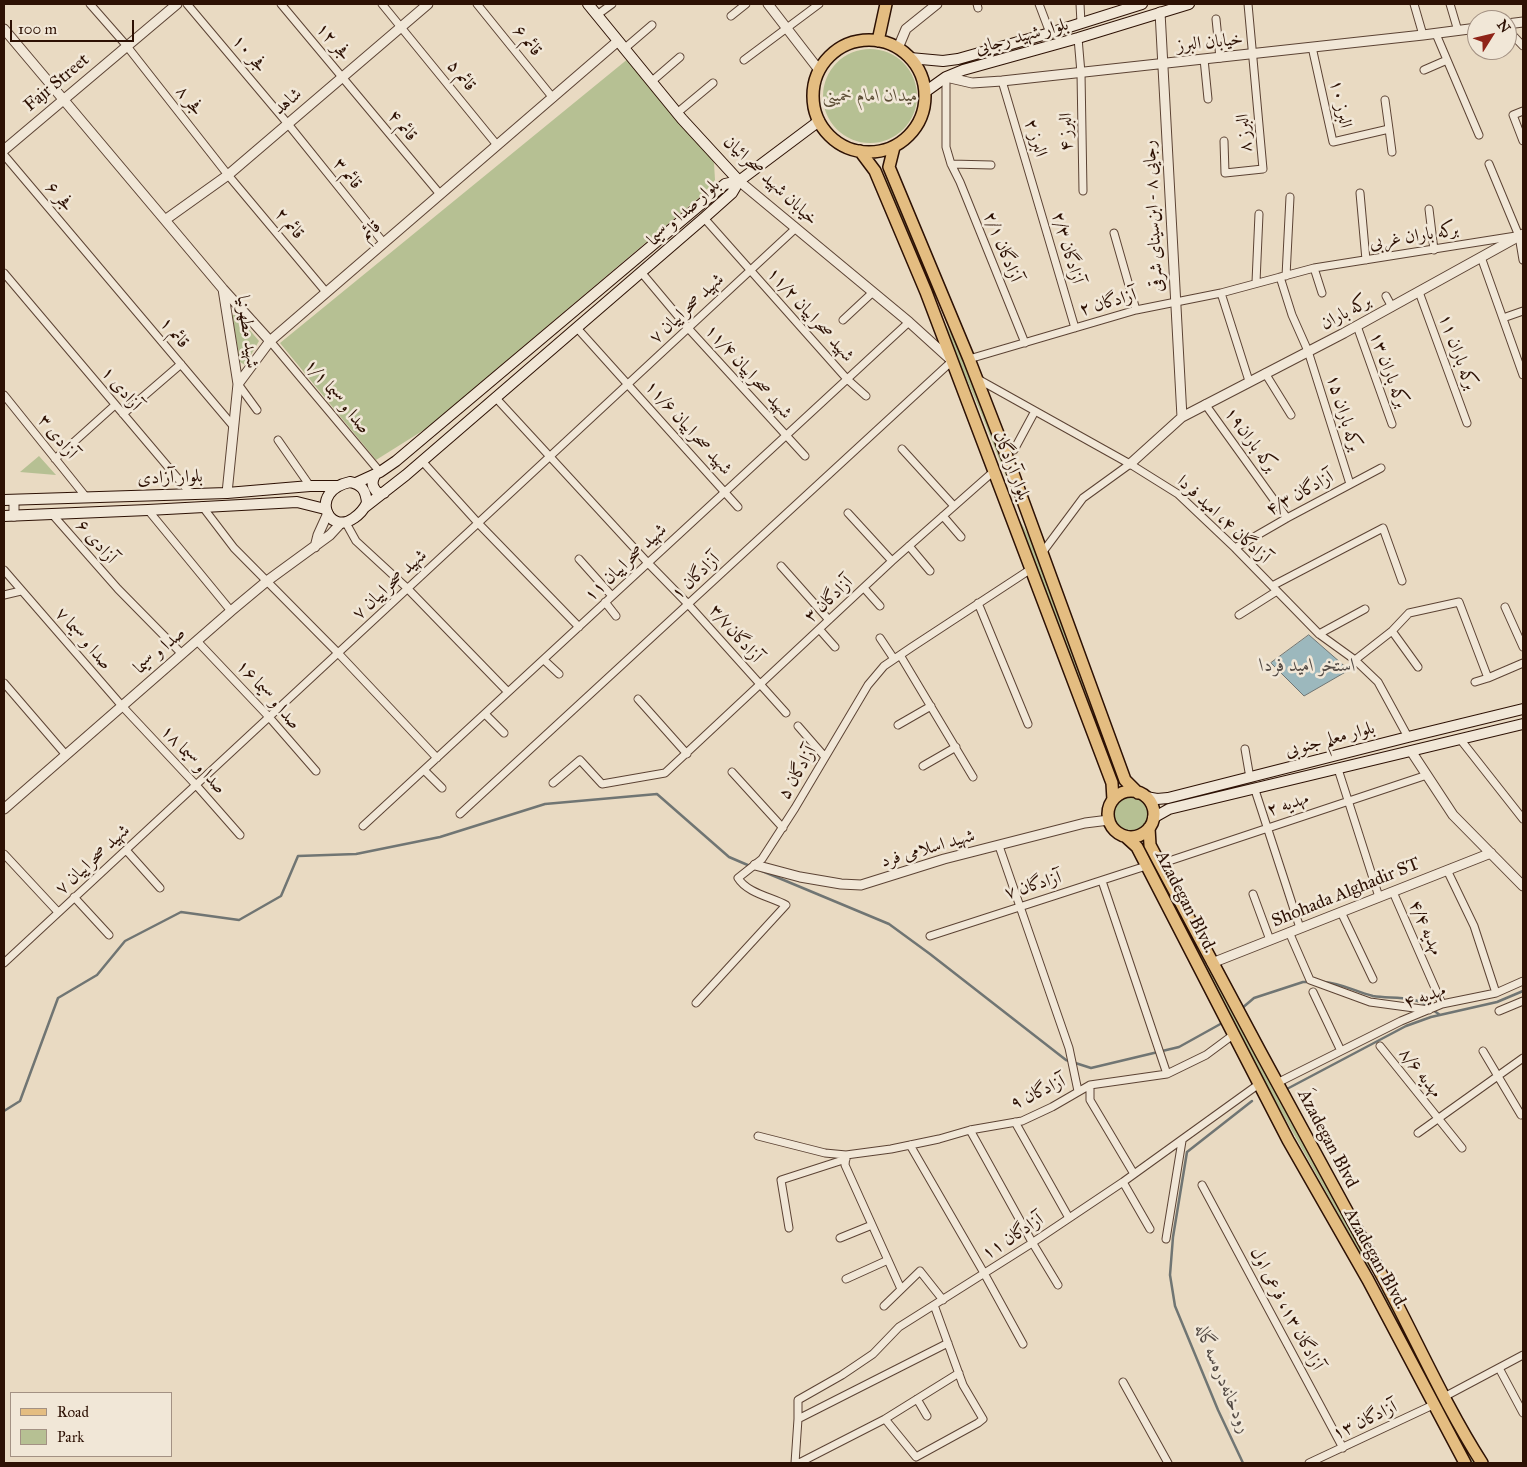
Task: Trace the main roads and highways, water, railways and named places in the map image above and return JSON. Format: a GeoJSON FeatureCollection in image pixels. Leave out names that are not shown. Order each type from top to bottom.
{"type":"FeatureCollection","features":[{"type":"Feature","properties":{"kind":"main road","name":"خیابان شهید صحرائیان"},"geometry":{"type":"LineString","coordinates":[[588,4],[677,113],[739,181]]}},
{"type":"Feature","properties":{"kind":"main road"},"geometry":{"type":"LineString","coordinates":[[878,41],[886,4]]}},
{"type":"Feature","properties":{"kind":"main road","name":"بلوار شهید رجایی"},"geometry":{"type":"LineString","coordinates":[[910,58],[943,61],[958,59],[1142,4]]}},
{"type":"Feature","properties":{"kind":"main road","name":"بلوار شهید رجایی"},"geometry":{"type":"LineString","coordinates":[[925,92],[946,77],[963,70],[1078,38],[1159,8],[1189,4]]}},
{"type":"Feature","properties":{"kind":"main road"},"geometry":{"type":"LineString","coordinates":[[860,41],[878,41],[898,48],[917,67],[925,92],[924,109],[918,124],[907,137],[894,146],[877,151],[860,151],[843,146],[829,135],[819,121],[814,104],[814,87],[819,70],[830,56],[844,46],[860,41]]}},
{"type":"Feature","properties":{"kind":"main road"},"geometry":{"type":"LineString","coordinates":[[739,181],[819,121]]}},
{"type":"Feature","properties":{"kind":"main road","name":"بلوار آزادگان"},"geometry":{"type":"LineString","coordinates":[[894,146],[889,167],[976,378],[1125,780],[1142,795]]}},
{"type":"Feature","properties":{"kind":"main road","name":"بلوار آزادگان"},"geometry":{"type":"LineString","coordinates":[[860,151],[875,170],[926,292],[1112,783],[1113,800]]}},
{"type":"Feature","properties":{"kind":"main road","name":"بلوار صدا و سیما"},"geometry":{"type":"LineString","coordinates":[[365,507],[422,461],[704,218],[732,193],[739,181]]}},
{"type":"Feature","properties":{"kind":"main road","name":"بلوار صدا و سیما"},"geometry":{"type":"LineString","coordinates":[[356,483],[378,473],[403,455],[724,184],[739,181]]}},
{"type":"Feature","properties":{"kind":"main road"},"geometry":{"type":"LineString","coordinates":[[926,292],[938,288]]}},
{"type":"Feature","properties":{"kind":"main road"},"geometry":{"type":"LineString","coordinates":[[930,305],[943,300]]}},
{"type":"Feature","properties":{"kind":"main road"},"geometry":{"type":"LineString","coordinates":[[378,473],[372,481],[372,486],[378,493],[384,493]]}},
{"type":"Feature","properties":{"kind":"main road"},"geometry":{"type":"LineString","coordinates":[[350,482],[356,483],[364,491],[367,503],[365,507],[356,516],[343,523],[332,519],[327,511],[326,501],[330,494],[337,486],[350,482]]}},
{"type":"Feature","properties":{"kind":"main road","name":"بلوار آزادی"},"geometry":{"type":"LineString","coordinates":[[9,500],[227,493],[310,486],[337,486]]}},
{"type":"Feature","properties":{"kind":"main road","name":"بلوار آزادی"},"geometry":{"type":"LineString","coordinates":[[9,516],[297,502],[327,511]]}},
{"type":"Feature","properties":{"kind":"main road"},"geometry":{"type":"LineString","coordinates":[[1008,507],[1023,502]]}},
{"type":"Feature","properties":{"kind":"main road","name":"بلوار معلم جنوبی"},"geometry":{"type":"LineString","coordinates":[[1142,795],[1157,799],[1168,798],[1523,709]]}},
{"type":"Feature","properties":{"kind":"main road","name":"بلوار معلم جنوبی"},"geometry":{"type":"LineString","coordinates":[[1151,823],[1169,809],[1255,790],[1523,724]]}},
{"type":"Feature","properties":{"kind":"main road"},"geometry":{"type":"LineString","coordinates":[[1305,763],[1309,776]]}},
{"type":"Feature","properties":{"kind":"main road"},"geometry":{"type":"LineString","coordinates":[[1126,792],[1142,795],[1153,809],[1151,823],[1143,834],[1125,836],[1116,830],[1109,820],[1108,812],[1113,800],[1119,794],[1126,792]]}},
{"type":"Feature","properties":{"kind":"main road","name":"َAzadegan Blvd"},"geometry":{"type":"LineString","coordinates":[[1151,823],[1150,845],[1376,1264],[1444,1397],[1482,1463]]}},
{"type":"Feature","properties":{"kind":"main road","name":"Azadegan Blvd."},"geometry":{"type":"LineString","coordinates":[[1125,836],[1137,847],[1288,1140],[1375,1293],[1465,1463]]}},
{"type":"Feature","properties":{"kind":"main road"},"geometry":{"type":"LineString","coordinates":[[1362,1271],[1370,1274],[1374,1272],[1376,1264]]}},
{"type":"Feature","properties":{"kind":"main road"},"geometry":{"type":"LineString","coordinates":[[1375,1293],[1378,1288],[1387,1286]]}},
{"type":"Feature","properties":{"kind":"water","name":"استخر امید فردا"},"geometry":{"type":"Polygon","coordinates":[[[1309,635],[1349,670],[1304,696],[1271,663],[1309,635]]]}},
{"type":"Feature","properties":{"kind":"waterway"},"geometry":{"type":"LineString","coordinates":[[4,1111],[20,1101],[58,998],[97,975],[125,941],[181,912],[239,920],[281,896],[298,856],[356,854],[440,837],[545,804],[657,794],[729,857],[750,866]]}},
{"type":"Feature","properties":{"kind":"waterway"},"geometry":{"type":"LineString","coordinates":[[762,871],[889,924],[1066,1060],[1091,1068],[1179,1047],[1224,1022]]}},
{"type":"Feature","properties":{"kind":"waterway"},"geometry":{"type":"LineString","coordinates":[[1241,1009],[1254,998],[1308,982]]}},
{"type":"Feature","properties":{"kind":"waterway"},"geometry":{"type":"LineString","coordinates":[[1324,982],[1373,996],[1416,1001],[1429,1007]]}},
{"type":"Feature","properties":{"kind":"waterway"},"geometry":{"type":"LineString","coordinates":[[1285,1090],[1406,1026],[1431,1017],[1497,1002],[1523,991]]}},
{"type":"Feature","properties":{"kind":"waterway"},"geometry":{"type":"LineString","coordinates":[[1433,1010],[1440,1015]]}},
{"type":"Feature","properties":{"kind":"waterway","name":"رودخانه‌دره‌سه‌گاله"},"geometry":{"type":"LineString","coordinates":[[1243,1463],[1218,1410],[1175,1306],[1170,1275],[1173,1237],[1187,1152],[1252,1101]]}},
{"type":"Feature","properties":{"kind":"park label","name":"میدان امام خمینی"},"geometry":{"type":"Point","coordinates":[870,97]}}]}
